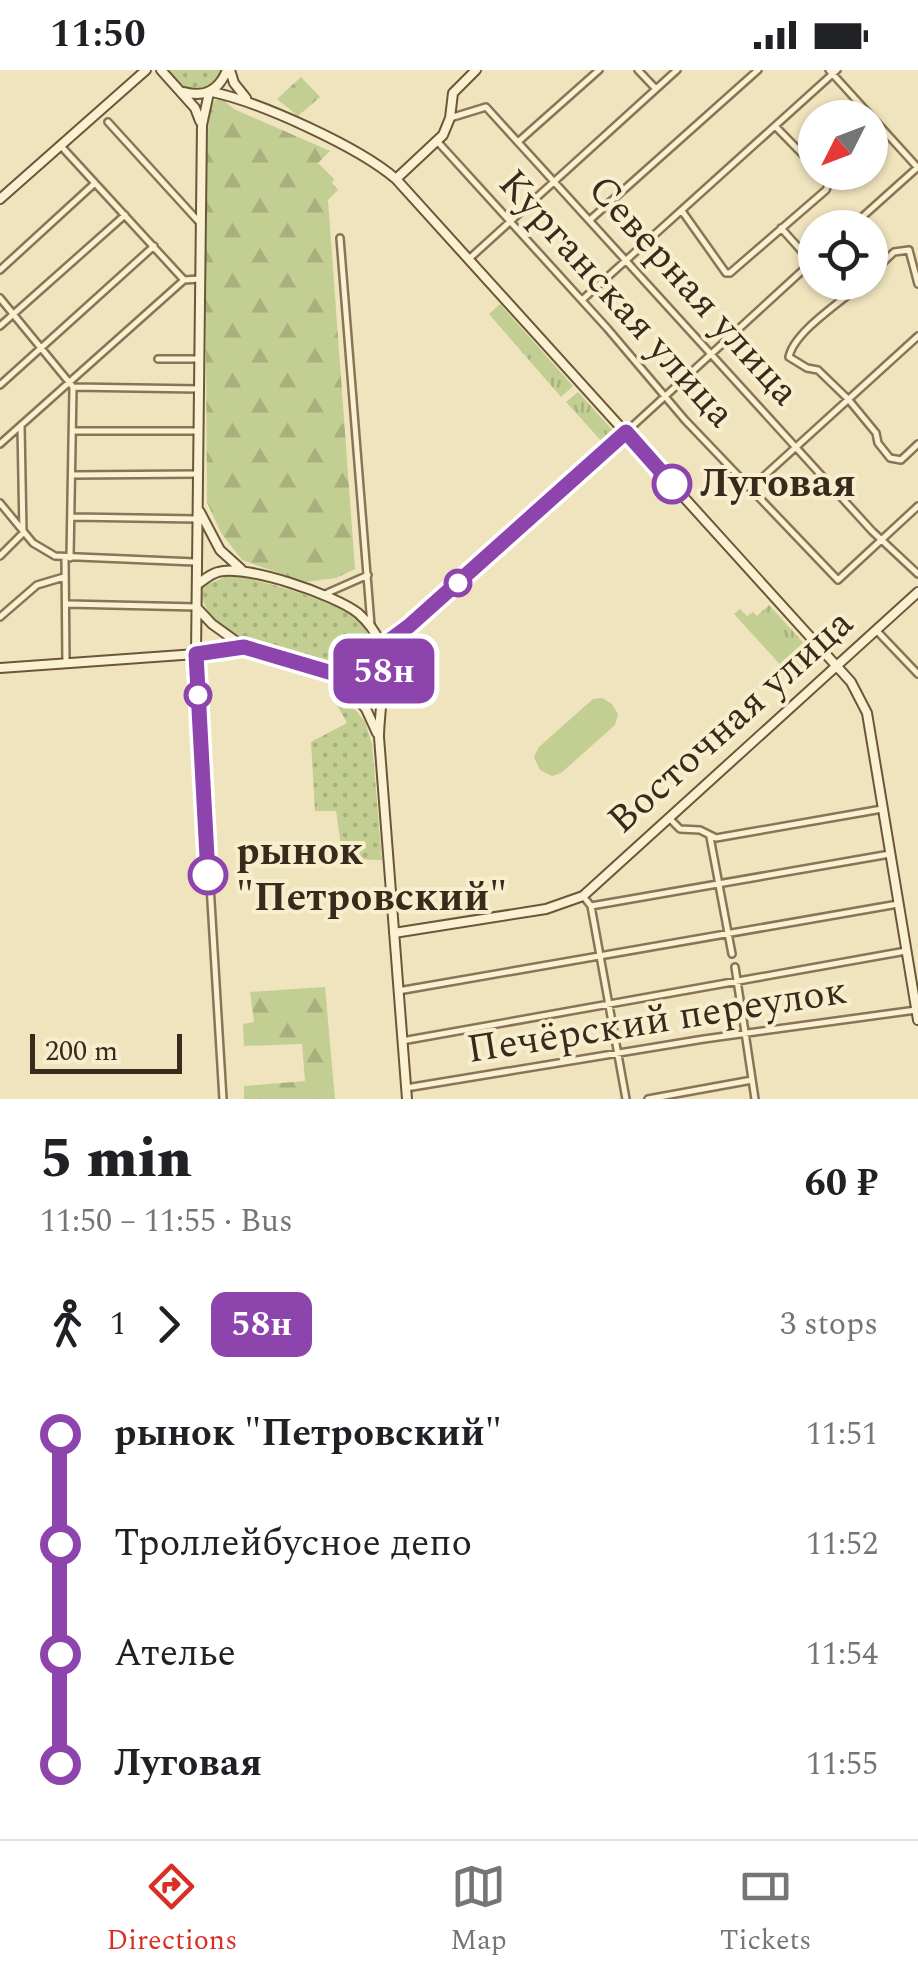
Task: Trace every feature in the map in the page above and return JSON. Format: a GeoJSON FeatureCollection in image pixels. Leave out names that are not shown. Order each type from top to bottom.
{"type":"FeatureCollection","features":[{"type":"Feature","properties":{"kind":"main road"},"geometry":{"type":"LineString","coordinates":[[0,199],[146,70]]}},
{"type":"Feature","properties":{"kind":"main road"},"geometry":{"type":"LineString","coordinates":[[196,654],[202,125],[211,92],[228,70]]}},
{"type":"Feature","properties":{"kind":"main road"},"geometry":{"type":"LineString","coordinates":[[228,70],[238,90],[254,104]]}},
{"type":"Feature","properties":{"kind":"main road"},"geometry":{"type":"LineString","coordinates":[[396,179],[437,141],[450,118],[453,93],[476,70]]}},
{"type":"Feature","properties":{"kind":"main road"},"geometry":{"type":"LineString","coordinates":[[137,77],[163,73],[195,108],[202,125]]}},
{"type":"Feature","properties":{"kind":"main road"},"geometry":{"type":"LineString","coordinates":[[180,90],[196,95],[211,92],[254,104],[370,160],[396,179],[837,666],[867,713],[906,951],[915,983],[917,1015]]}},
{"type":"Feature","properties":{"kind":"main road"},"geometry":{"type":"LineString","coordinates":[[382,646],[626,432]]}},
{"type":"Feature","properties":{"kind":"main road"},"geometry":{"type":"LineString","coordinates":[[198,508],[220,550],[244,570],[320,595],[354,611],[382,646],[379,737],[406,1099]]}},
{"type":"Feature","properties":{"kind":"main road"},"geometry":{"type":"LineString","coordinates":[[198,584],[217,572],[244,570]]}},
{"type":"Feature","properties":{"kind":"main road","name":"Восточная улица"},"geometry":{"type":"LineString","coordinates":[[583,896],[918,592]]}},
{"type":"Feature","properties":{"kind":"main road"},"geometry":{"type":"LineString","coordinates":[[197,607],[212,624],[244,647],[369,682],[383,676]]}},
{"type":"Feature","properties":{"kind":"main road"},"geometry":{"type":"LineString","coordinates":[[0,668],[244,647]]}},
{"type":"Feature","properties":{"kind":"main road"},"geometry":{"type":"LineString","coordinates":[[338,675],[366,709],[379,737]]}},
{"type":"Feature","properties":{"kind":"main road"},"geometry":{"type":"LineString","coordinates":[[394,933],[546,909],[583,896]]}},
{"type":"Feature","properties":{"kind":"street"},"geometry":{"type":"LineString","coordinates":[[519,141],[599,70]]}},
{"type":"Feature","properties":{"kind":"street"},"geometry":{"type":"LineString","coordinates":[[638,70],[656,89]]}},
{"type":"Feature","properties":{"kind":"street"},"geometry":{"type":"LineString","coordinates":[[470,258],[678,70]]}},
{"type":"Feature","properties":{"kind":"street"},"geometry":{"type":"LineString","coordinates":[[591,219],[758,70]]}},
{"type":"Feature","properties":{"kind":"street"},"geometry":{"type":"LineString","coordinates":[[582,300],[833,71],[918,168],[870,210]]}},
{"type":"Feature","properties":{"kind":"street","name":"Северная улица"},"geometry":{"type":"LineString","coordinates":[[450,118],[486,107],[795,447],[918,574]]}},
{"type":"Feature","properties":{"kind":"street"},"geometry":{"type":"LineString","coordinates":[[108,122],[200,224]]}},
{"type":"Feature","properties":{"kind":"street"},"geometry":{"type":"LineString","coordinates":[[775,126],[798,150]]}},
{"type":"Feature","properties":{"kind":"street","name":"Курганская улица"},"geometry":{"type":"LineString","coordinates":[[437,141],[665,396],[838,580],[883,540]]}},
{"type":"Feature","properties":{"kind":"street"},"geometry":{"type":"LineString","coordinates":[[60,145],[184,280]]}},
{"type":"Feature","properties":{"kind":"street"},"geometry":{"type":"LineString","coordinates":[[0,270],[95,183]]}},
{"type":"Feature","properties":{"kind":"street"},"geometry":{"type":"LineString","coordinates":[[682,211],[730,273],[826,190]]}},
{"type":"Feature","properties":{"kind":"street"},"geometry":{"type":"LineString","coordinates":[[186,210],[200,198]]}},
{"type":"Feature","properties":{"kind":"street"},"geometry":{"type":"LineString","coordinates":[[0,326],[125,214]]}},
{"type":"Feature","properties":{"kind":"street"},"geometry":{"type":"LineString","coordinates":[[782,228],[798,245]]}},
{"type":"Feature","properties":{"kind":"street"},"geometry":{"type":"LineString","coordinates":[[340,238],[371,628]]}},
{"type":"Feature","properties":{"kind":"street"},"geometry":{"type":"LineString","coordinates":[[0,385],[154,246]]}},
{"type":"Feature","properties":{"kind":"street"},"geometry":{"type":"LineString","coordinates":[[888,258],[894,252],[909,250],[918,284]]}},
{"type":"Feature","properties":{"kind":"street"},"geometry":{"type":"LineString","coordinates":[[626,432],[798,276]]}},
{"type":"Feature","properties":{"kind":"street"},"geometry":{"type":"LineString","coordinates":[[0,444],[72,384],[184,280],[200,278]]}},
{"type":"Feature","properties":{"kind":"street"},"geometry":{"type":"LineString","coordinates":[[0,298],[72,384],[73,517],[64,577],[68,604],[66,664]]}},
{"type":"Feature","properties":{"kind":"street"},"geometry":{"type":"LineString","coordinates":[[840,300],[788,352],[792,360],[818,370],[848,399],[876,433],[878,443],[890,458],[900,460],[918,444]]}},
{"type":"Feature","properties":{"kind":"street"},"geometry":{"type":"LineString","coordinates":[[751,488],[918,336]]}},
{"type":"Feature","properties":{"kind":"street"},"geometry":{"type":"LineString","coordinates":[[158,359],[200,359]]}},
{"type":"Feature","properties":{"kind":"street"},"geometry":{"type":"LineString","coordinates":[[72,384],[199,389]]}},
{"type":"Feature","properties":{"kind":"street"},"geometry":{"type":"LineString","coordinates":[[0,556],[22,533],[21,426]]}},
{"type":"Feature","properties":{"kind":"street"},"geometry":{"type":"LineString","coordinates":[[73,431],[199,432]]}},
{"type":"Feature","properties":{"kind":"street"},"geometry":{"type":"LineString","coordinates":[[73,475],[198,474]]}},
{"type":"Feature","properties":{"kind":"street"},"geometry":{"type":"LineString","coordinates":[[0,503],[22,533],[44,550],[67,558],[198,562]]}},
{"type":"Feature","properties":{"kind":"street"},"geometry":{"type":"LineString","coordinates":[[883,540],[918,506]]}},
{"type":"Feature","properties":{"kind":"street"},"geometry":{"type":"LineString","coordinates":[[73,517],[198,519]]}},
{"type":"Feature","properties":{"kind":"street"},"geometry":{"type":"LineString","coordinates":[[320,595],[368,575]]}},
{"type":"Feature","properties":{"kind":"street"},"geometry":{"type":"LineString","coordinates":[[0,617],[37,584],[64,577]]}},
{"type":"Feature","properties":{"kind":"street"},"geometry":{"type":"LineString","coordinates":[[68,604],[197,607]]}},
{"type":"Feature","properties":{"kind":"street"},"geometry":{"type":"LineString","coordinates":[[876,630],[918,674]]}},
{"type":"Feature","properties":{"kind":"street"},"geometry":{"type":"LineString","coordinates":[[196,654],[223,1099]]}},
{"type":"Feature","properties":{"kind":"street"},"geometry":{"type":"LineString","coordinates":[[710,837],[882,808]]}},
{"type":"Feature","properties":{"kind":"street"},"geometry":{"type":"LineString","coordinates":[[670,819],[680,829],[700,830],[710,837],[732,954]]}},
{"type":"Feature","properties":{"kind":"street"},"geometry":{"type":"LineString","coordinates":[[591,906],[890,854]]}},
{"type":"Feature","properties":{"kind":"street"},"geometry":{"type":"LineString","coordinates":[[583,896],[591,906],[626,1099]]}},
{"type":"Feature","properties":{"kind":"street"},"geometry":{"type":"LineString","coordinates":[[398,990],[898,904]]}},
{"type":"Feature","properties":{"kind":"street"},"geometry":{"type":"LineString","coordinates":[[402,1041],[906,951]]}},
{"type":"Feature","properties":{"kind":"street"},"geometry":{"type":"LineString","coordinates":[[735,968],[740,1000]]}},
{"type":"Feature","properties":{"kind":"street","name":"Печёрский переулок"},"geometry":{"type":"LineString","coordinates":[[406,1088],[745,1033],[917,1015]]}},
{"type":"Feature","properties":{"kind":"street"},"geometry":{"type":"LineString","coordinates":[[743,1019],[755,1099]]}},
{"type":"Feature","properties":{"kind":"street"},"geometry":{"type":"LineString","coordinates":[[648,1099],[752,1080]]}},
{"type":"Feature","properties":{"kind":"green space"},"geometry":{"type":"Polygon","coordinates":[[[167,70],[223,70],[210,85],[195,90],[180,85],[167,70]]]}},
{"type":"Feature","properties":{"kind":"green space"},"geometry":{"type":"Polygon","coordinates":[[[301,77],[320,97],[298,116],[277,99],[301,77]]]}},
{"type":"Feature","properties":{"kind":"green space"},"geometry":{"type":"Polygon","coordinates":[[[222,99],[234,109],[330,151],[318,163],[334,179],[332,183],[338,190],[328,200],[355,569],[336,578],[305,582],[242,560],[221,533],[207,502],[205,214],[209,110],[215,100],[222,99]]]}},
{"type":"Feature","properties":{"kind":"green space"},"geometry":{"type":"Polygon","coordinates":[[[500,304],[573,386],[561,397],[489,314],[500,304]]]}},
{"type":"Feature","properties":{"kind":"green space"},"geometry":{"type":"Polygon","coordinates":[[[578,392],[616,434],[605,445],[566,402],[578,392]]]}},
{"type":"Feature","properties":{"kind":"green space"},"geometry":{"type":"Polygon","coordinates":[[[230,575],[297,592],[349,614],[370,638],[380,671],[365,677],[294,658],[239,636],[218,622],[205,605],[203,586],[230,575]]]}},
{"type":"Feature","properties":{"kind":"green space"},"geometry":{"type":"Polygon","coordinates":[[[769,605],[820,661],[796,682],[734,614],[740,609],[747,616],[753,612],[757,616],[769,605]]]}},
{"type":"Feature","properties":{"kind":"green space"},"geometry":{"type":"Polygon","coordinates":[[[338,688],[365,722],[372,744],[382,860],[343,859],[336,811],[315,811],[311,742],[347,723],[331,694],[338,688]]]}},
{"type":"Feature","properties":{"kind":"green space"},"geometry":{"type":"Polygon","coordinates":[[[602,698],[618,714],[615,725],[561,773],[552,776],[540,770],[534,757],[539,747],[593,699],[602,698]]]}},
{"type":"Feature","properties":{"kind":"green space"},"geometry":{"type":"Polygon","coordinates":[[[325,987],[335,1099],[244,1099],[244,1086],[305,1081],[302,1044],[244,1046],[243,1024],[254,1022],[250,992],[325,987]]]}},
{"type":"Feature","properties":{"kind":"bus line","name":"58н"},"geometry":{"type":"LineString","coordinates":[[208,875],[196,654],[244,647],[356,680],[376,681],[385,668],[382,646],[626,432],[672,484]]}},
{"type":"Feature","properties":{"kind":"place","name":"Луговая"},"geometry":{"type":"Point","coordinates":[672,484]}},
{"type":"Feature","properties":{"kind":"place","name":"рынок \"Петровский\""},"geometry":{"type":"Point","coordinates":[208,875]}}]}
